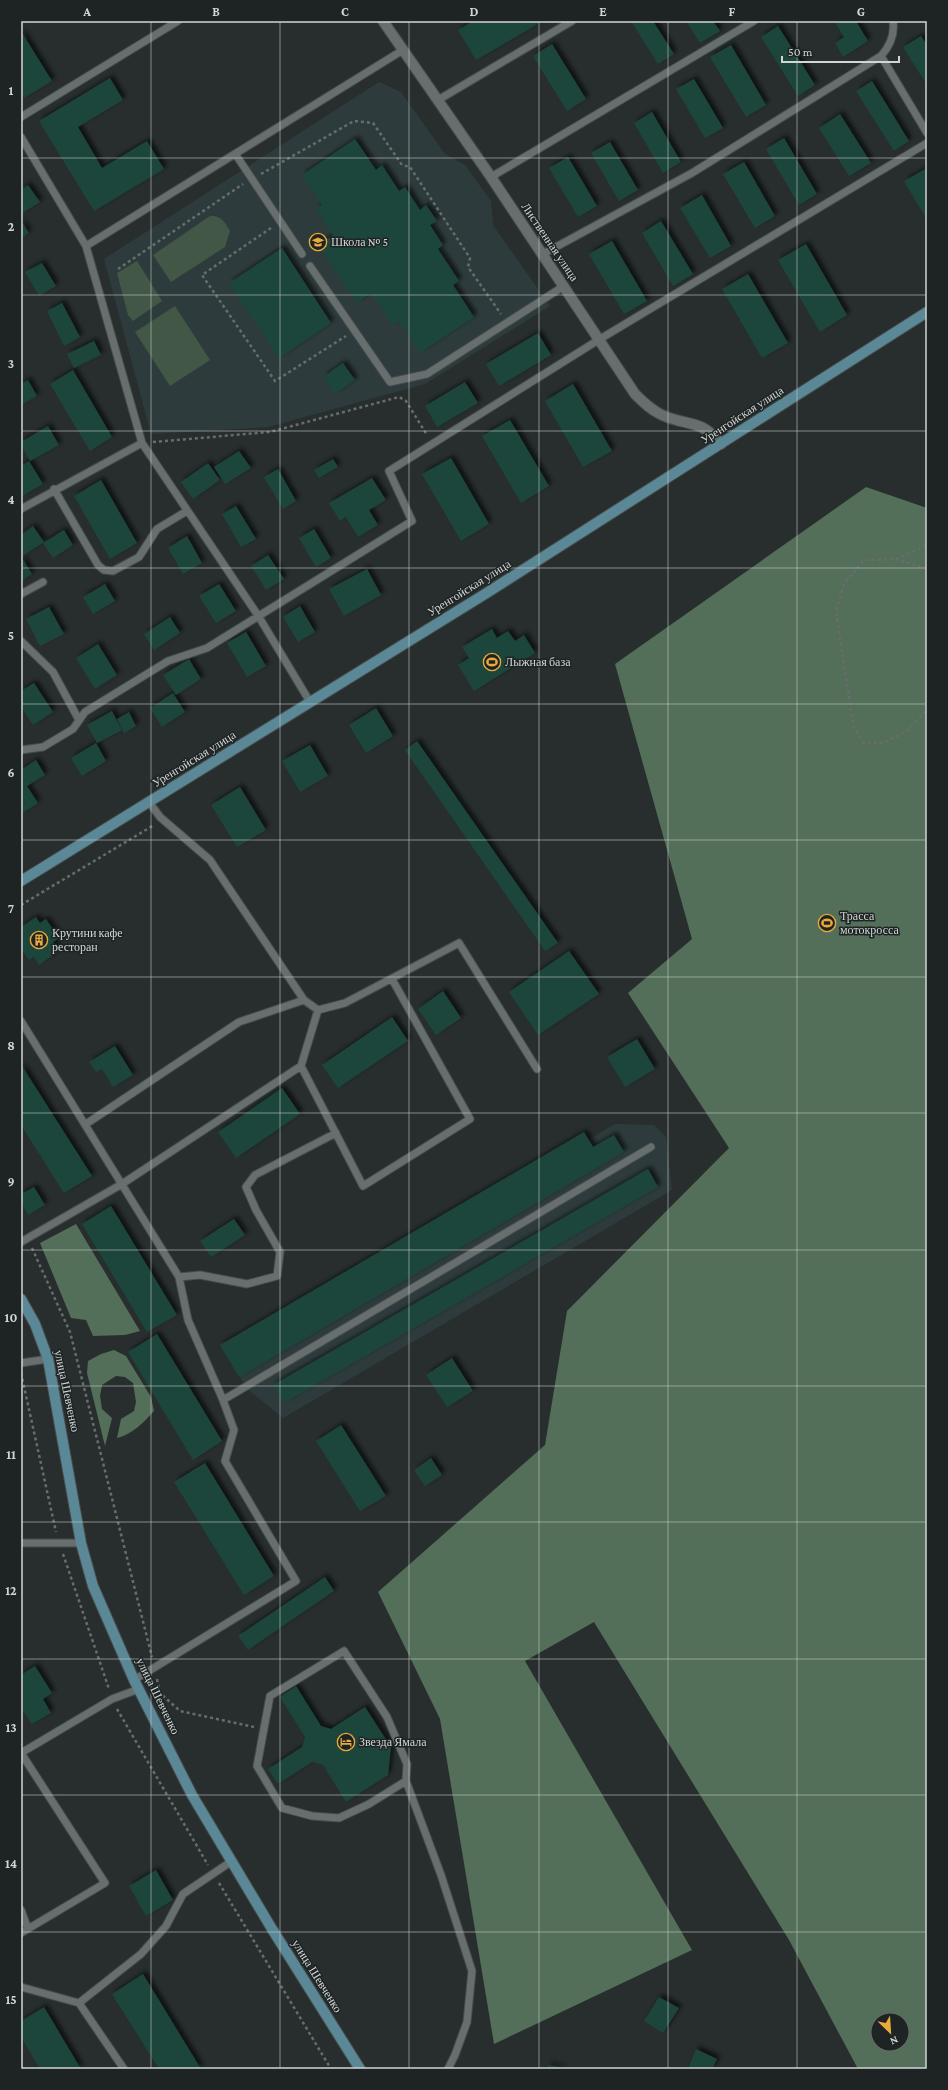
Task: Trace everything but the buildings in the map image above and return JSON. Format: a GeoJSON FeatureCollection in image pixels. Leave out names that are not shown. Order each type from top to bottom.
{"type":"FeatureCollection","features":[{"type":"Feature","properties":{"kind":"street","name":"Лиственная улица"},"geometry":{"type":"LineString","coordinates":[[383,21],[491,177],[600,339],[635,394],[648,406],[660,414],[677,421],[702,426],[712,432],[722,444]]}},
{"type":"Feature","properties":{"kind":"street","name":"Уренгойская улица"},"geometry":{"type":"LineString","coordinates":[[21,881],[486,594],[927,312]]}},
{"type":"Feature","properties":{"kind":"street","name":"улица Шевченко"},"geometry":{"type":"LineString","coordinates":[[21,1299],[35,1324],[48,1359],[81,1543],[93,1586],[136,1684],[192,1795],[360,2069]]}},
{"type":"Feature","properties":{"kind":"lane"},"geometry":{"type":"LineString","coordinates":[[21,117],[178,21]]}},
{"type":"Feature","properties":{"kind":"lane"},"geometry":{"type":"LineString","coordinates":[[438,100],[572,21]]}},
{"type":"Feature","properties":{"kind":"lane"},"geometry":{"type":"LineString","coordinates":[[491,177],[754,21]]}},
{"type":"Feature","properties":{"kind":"lane"},"geometry":{"type":"LineString","coordinates":[[543,254],[692,173],[881,56],[887,49],[894,31],[893,21]]}},
{"type":"Feature","properties":{"kind":"lane"},"geometry":{"type":"LineString","coordinates":[[86,246],[236,155],[403,50]]}},
{"type":"Feature","properties":{"kind":"lane"},"geometry":{"type":"LineString","coordinates":[[881,56],[927,133]]}},
{"type":"Feature","properties":{"kind":"lane"},"geometry":{"type":"LineString","coordinates":[[21,137],[24,150],[86,246],[142,443],[259,617],[310,702]]}},
{"type":"Feature","properties":{"kind":"lane"},"geometry":{"type":"LineString","coordinates":[[21,750],[43,747],[73,729],[85,712],[168,660],[207,648],[412,522],[389,470],[600,339],[927,143]]}},
{"type":"Feature","properties":{"kind":"lane"},"geometry":{"type":"LineString","coordinates":[[236,155],[302,254]]}},
{"type":"Feature","properties":{"kind":"lane"},"geometry":{"type":"LineString","coordinates":[[310,266],[390,382],[427,374],[564,286]]}},
{"type":"Feature","properties":{"kind":"lane"},"geometry":{"type":"LineString","coordinates":[[21,509],[54,489],[142,443]]}},
{"type":"Feature","properties":{"kind":"lane"},"geometry":{"type":"LineString","coordinates":[[54,489],[98,565],[104,570],[113,571],[139,556],[157,529],[187,511]]}},
{"type":"Feature","properties":{"kind":"lane"},"geometry":{"type":"LineString","coordinates":[[21,594],[43,582]]}},
{"type":"Feature","properties":{"kind":"lane"},"geometry":{"type":"LineString","coordinates":[[21,641],[53,672],[80,720]]}},
{"type":"Feature","properties":{"kind":"lane"},"geometry":{"type":"LineString","coordinates":[[149,802],[163,820],[210,860],[304,1000],[318,1010]]}},
{"type":"Feature","properties":{"kind":"lane"},"geometry":{"type":"LineString","coordinates":[[318,1010],[345,1003],[459,943],[537,1069]]}},
{"type":"Feature","properties":{"kind":"lane"},"geometry":{"type":"LineString","coordinates":[[301,1066],[363,1186],[470,1119],[392,979]]}},
{"type":"Feature","properties":{"kind":"lane"},"geometry":{"type":"LineString","coordinates":[[86,1124],[239,1022],[304,1000]]}},
{"type":"Feature","properties":{"kind":"lane"},"geometry":{"type":"LineString","coordinates":[[24,1240],[122,1184],[301,1066],[318,1010]]}},
{"type":"Feature","properties":{"kind":"lane"},"geometry":{"type":"LineString","coordinates":[[21,1021],[86,1124],[179,1277],[188,1320],[223,1400],[234,1430],[225,1460],[296,1581],[155,1667],[136,1684],[21,1753],[105,1883],[21,1933]]}},
{"type":"Feature","properties":{"kind":"lane"},"geometry":{"type":"LineString","coordinates":[[179,1277],[200,1275],[247,1284],[277,1276],[280,1252],[256,1210],[246,1187],[255,1175],[336,1133]]}},
{"type":"Feature","properties":{"kind":"lane"},"geometry":{"type":"LineString","coordinates":[[223,1400],[651,1147]]}},
{"type":"Feature","properties":{"kind":"lane"},"geometry":{"type":"LineString","coordinates":[[21,1363],[48,1359]]}},
{"type":"Feature","properties":{"kind":"lane"},"geometry":{"type":"LineString","coordinates":[[21,1543],[81,1543]]}},
{"type":"Feature","properties":{"kind":"lane"},"geometry":{"type":"LineString","coordinates":[[406,1781],[369,1804],[339,1818],[312,1816],[282,1808],[257,1766],[270,1696],[344,1651],[387,1717],[407,1764],[406,1781],[441,1875],[472,1971],[467,2022],[455,2055],[448,2069]]}},
{"type":"Feature","properties":{"kind":"lane"},"geometry":{"type":"LineString","coordinates":[[78,2002],[141,1954],[166,1926],[183,1894],[232,1861]]}},
{"type":"Feature","properties":{"kind":"lane"},"geometry":{"type":"LineString","coordinates":[[21,1910],[28,1929]]}},
{"type":"Feature","properties":{"kind":"lane"},"geometry":{"type":"LineString","coordinates":[[21,1987],[78,2002],[124,2069]]}},
{"type":"Feature","properties":{"kind":"path"},"geometry":{"type":"LineString","coordinates":[[118,269],[251,178],[271,170],[354,120],[373,123],[402,165],[410,167],[470,258],[468,267],[507,323]]}},
{"type":"Feature","properties":{"kind":"path"},"geometry":{"type":"LineString","coordinates":[[280,222],[202,276],[275,381],[354,330]]}},
{"type":"Feature","properties":{"kind":"path"},"geometry":{"type":"LineString","coordinates":[[142,443],[270,432],[398,397],[406,401],[433,444]]}},
{"type":"Feature","properties":{"kind":"path"},"geometry":{"type":"LineString","coordinates":[[896,559],[927,545]]}},
{"type":"Feature","properties":{"kind":"path"},"geometry":{"type":"LineString","coordinates":[[927,569],[896,559],[864,560],[844,584],[836,612],[854,729],[864,743],[883,743],[907,731],[927,710]]}},
{"type":"Feature","properties":{"kind":"path"},"geometry":{"type":"LineString","coordinates":[[21,905],[163,820]]}},
{"type":"Feature","properties":{"kind":"path"},"geometry":{"type":"LineString","coordinates":[[24,1240],[40,1263],[70,1332],[155,1667],[160,1693],[180,1711],[264,1729]]}},
{"type":"Feature","properties":{"kind":"shaded area","name":"Школа № 5"},"geometry":{"type":"Polygon","coordinates":[[[379,82],[401,92],[445,154],[465,165],[491,201],[493,225],[550,306],[425,384],[268,427],[151,434],[104,259],[379,82]]]}},
{"type":"Feature","properties":{"kind":"shaded area"},"geometry":{"type":"Polygon","coordinates":[[[615,1124],[654,1125],[666,1137],[672,1190],[283,1418],[246,1388],[227,1352],[615,1124]]]}},
{"type":"Feature","properties":{"kind":"green space"},"geometry":{"type":"Polygon","coordinates":[[[210,216],[220,218],[230,231],[225,247],[171,282],[153,255],[210,216]]]}},
{"type":"Feature","properties":{"kind":"green space"},"geometry":{"type":"Polygon","coordinates":[[[137,261],[162,301],[133,321],[128,315],[117,273],[137,261]]]}},
{"type":"Feature","properties":{"kind":"green space"},"geometry":{"type":"Polygon","coordinates":[[[175,306],[210,360],[170,386],[135,332],[175,306]]]}},
{"type":"Feature","properties":{"kind":"green space"},"geometry":{"type":"Polygon","coordinates":[[[866,487],[927,508],[927,2069],[858,2069],[789,1940],[594,1622],[525,1661],[692,1950],[494,2044],[440,1719],[378,1592],[545,1445],[567,1311],[729,1148],[628,993],[692,939],[615,664],[866,487]]]}},
{"type":"Feature","properties":{"kind":"green space"},"geometry":{"type":"Polygon","coordinates":[[[76,1224],[140,1331],[125,1335],[93,1336],[86,1320],[71,1318],[40,1243],[76,1224]]]}},
{"type":"Feature","properties":{"kind":"green space"},"geometry":{"type":"Polygon","coordinates":[[[114,1350],[126,1356],[151,1397],[154,1411],[133,1431],[117,1438],[121,1419],[134,1411],[136,1402],[133,1383],[125,1377],[116,1376],[102,1385],[100,1396],[102,1409],[112,1418],[105,1446],[87,1373],[88,1361],[101,1354],[114,1350]]]}},
{"type":"Feature","properties":{"kind":"place","name":"Школа № 5"},"geometry":{"type":"Point","coordinates":[318,242]}},
{"type":"Feature","properties":{"kind":"place","name":"Лыжная база"},"geometry":{"type":"Point","coordinates":[492,662]}},
{"type":"Feature","properties":{"kind":"place","name":"Трасса мотокросса"},"geometry":{"type":"Point","coordinates":[827,923]}},
{"type":"Feature","properties":{"kind":"place","name":"Крутини кафе ресторан"},"geometry":{"type":"Point","coordinates":[39,940]}},
{"type":"Feature","properties":{"kind":"place","name":"Звезда Ямала"},"geometry":{"type":"Point","coordinates":[346,1742]}}]}
